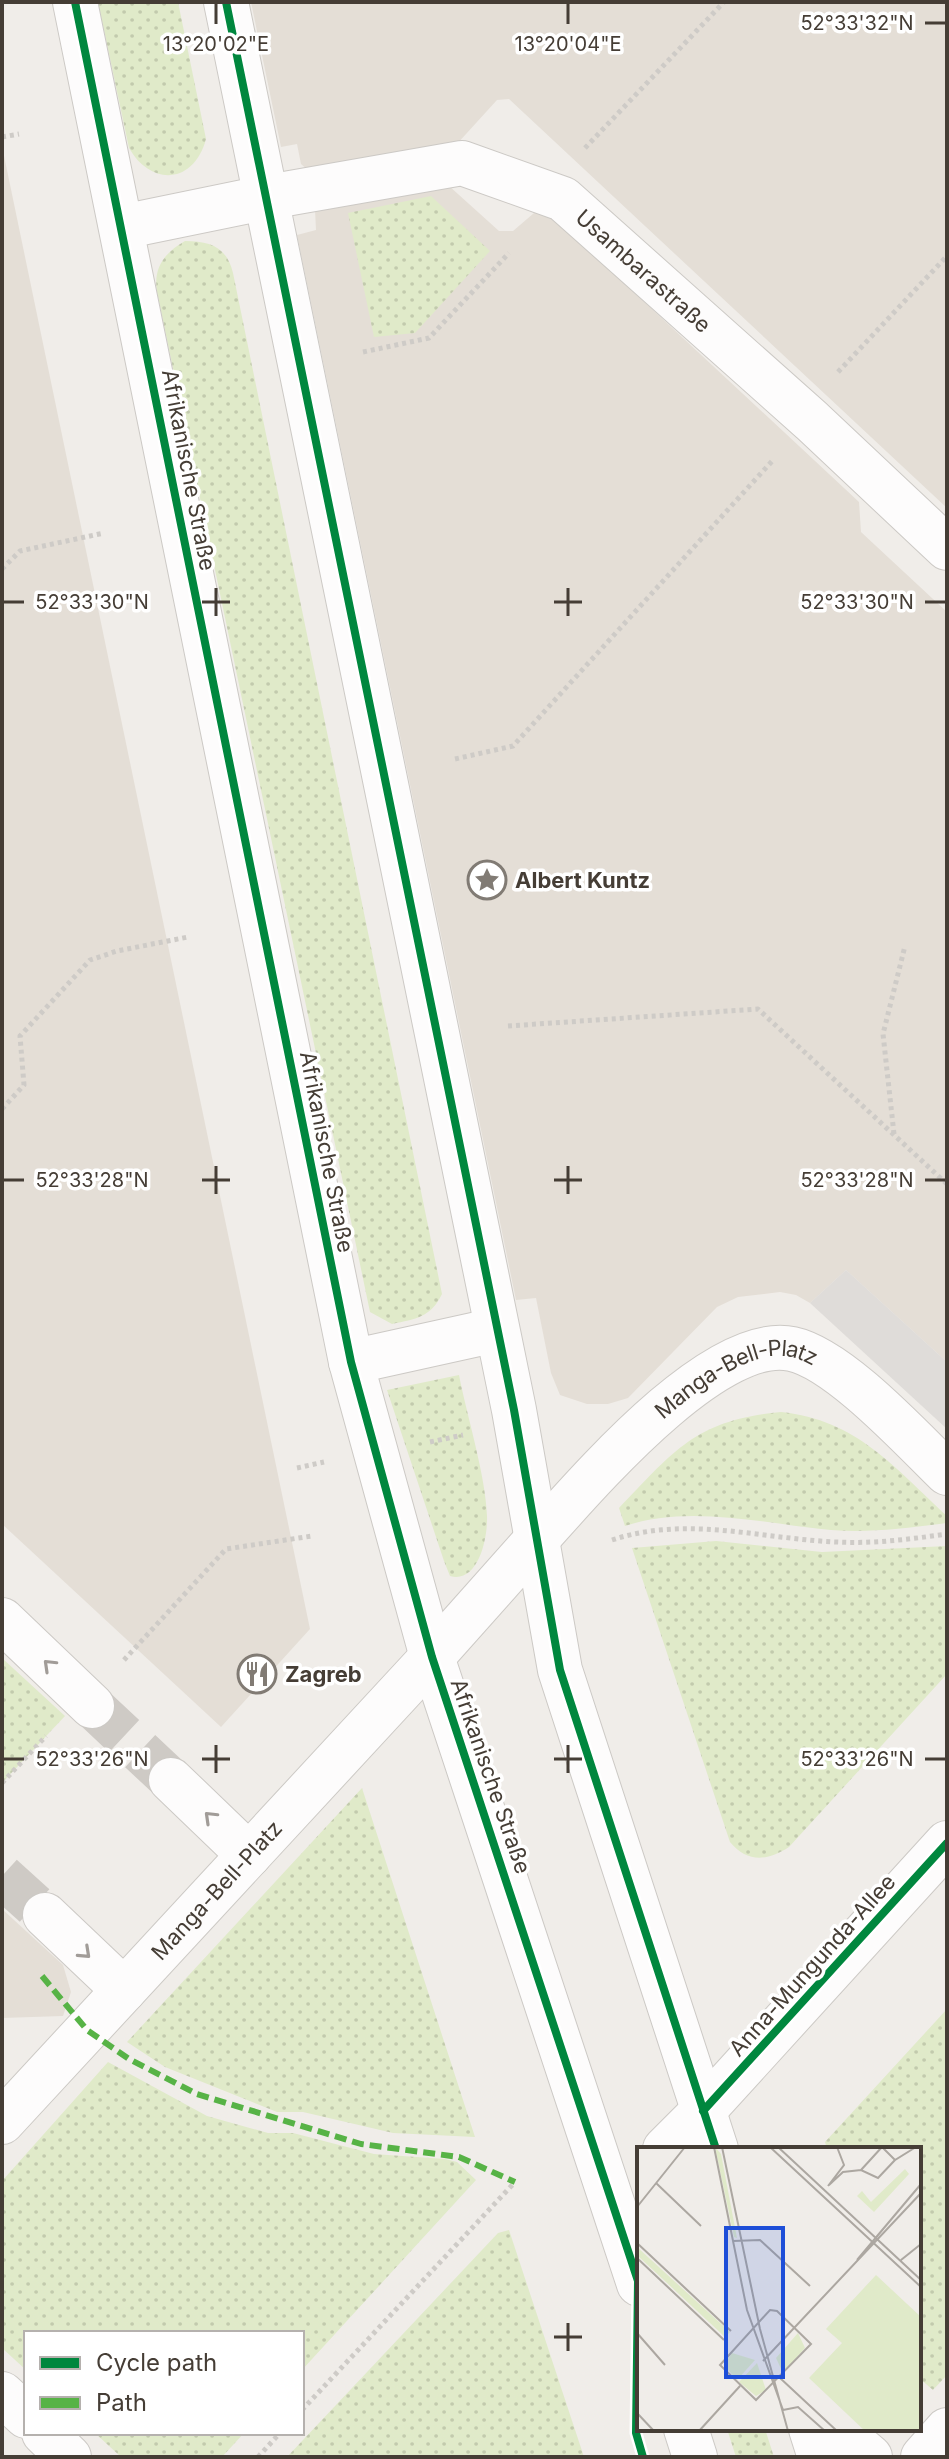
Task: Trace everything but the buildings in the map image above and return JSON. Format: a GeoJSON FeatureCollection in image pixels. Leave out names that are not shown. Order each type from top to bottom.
{"type":"FeatureCollection","features":[{"type":"Feature","properties":{"kind":"street","name":"Afrikanische Straße"},"geometry":{"type":"LineString","coordinates":[[75,2],[351,1362],[432,1657],[626,2189],[637,2269]]}},
{"type":"Feature","properties":{"kind":"street"},"geometry":{"type":"LineString","coordinates":[[226,2],[496,1330],[560,1670],[710,2130],[670,2147]]}},
{"type":"Feature","properties":{"kind":"street","name":"Usambarastraße"},"geometry":{"type":"LineString","coordinates":[[268,197],[462,163],[563,199],[812,421],[947,548]]}},
{"type":"Feature","properties":{"kind":"street"},"geometry":{"type":"LineString","coordinates":[[122,227],[268,197]]}},
{"type":"Feature","properties":{"kind":"street"},"geometry":{"type":"LineString","coordinates":[[351,1362],[496,1330]]}},
{"type":"Feature","properties":{"kind":"street","name":"Manga-Bell-Platz"},"geometry":{"type":"LineString","coordinates":[[537,1539],[615,1455],[692,1386],[723,1362],[759,1350],[792,1349],[846,1377],[947,1473]]}},
{"type":"Feature","properties":{"kind":"street","name":"Afrikanische Straße"},"geometry":{"type":"LineString","coordinates":[[432,1657],[537,1539]]}},
{"type":"Feature","properties":{"kind":"street"},"geometry":{"type":"LineString","coordinates":[[2,1620],[92,1706]]}},
{"type":"Feature","properties":{"kind":"street","name":"Manga-Bell-Platz"},"geometry":{"type":"LineString","coordinates":[[2,2122],[432,1657]]}},
{"type":"Feature","properties":{"kind":"street"},"geometry":{"type":"LineString","coordinates":[[171,1780],[249,1855]]}},
{"type":"Feature","properties":{"kind":"street","name":"Anna-Mungunda-Allee"},"geometry":{"type":"LineString","coordinates":[[710,2130],[947,1843]]}},
{"type":"Feature","properties":{"kind":"street"},"geometry":{"type":"LineString","coordinates":[[45,1915],[124,1990]]}},
{"type":"Feature","properties":{"kind":"street"},"geometry":{"type":"LineString","coordinates":[[2,2394],[24,2414]]}},
{"type":"Feature","properties":{"kind":"street"},"geometry":{"type":"LineString","coordinates":[[923,2457],[947,2430]]}},
{"type":"Feature","properties":{"kind":"street"},"geometry":{"type":"LineString","coordinates":[[687,2431],[695,2457]]}},
{"type":"Feature","properties":{"kind":"street"},"geometry":{"type":"LineString","coordinates":[[812,2431],[820,2457]]}},
{"type":"Feature","properties":{"kind":"street"},"geometry":{"type":"LineString","coordinates":[[839,2431],[870,2457]]}},
{"type":"Feature","properties":{"kind":"street"},"geometry":{"type":"LineString","coordinates":[[46,2435],[69,2457]]}},
{"type":"Feature","properties":{"kind":"path"},"geometry":{"type":"LineString","coordinates":[[579,154],[724,2]]}},
{"type":"Feature","properties":{"kind":"path"},"geometry":{"type":"LineString","coordinates":[[2,137],[19,134]]}},
{"type":"Feature","properties":{"kind":"path"},"geometry":{"type":"LineString","coordinates":[[363,352],[429,338],[509,253]]}},
{"type":"Feature","properties":{"kind":"path"},"geometry":{"type":"LineString","coordinates":[[836,374],[947,256]]}},
{"type":"Feature","properties":{"kind":"path"},"geometry":{"type":"LineString","coordinates":[[455,759],[513,746],[784,448]]}},
{"type":"Feature","properties":{"kind":"path"},"geometry":{"type":"LineString","coordinates":[[2,569],[20,551],[104,533]]}},
{"type":"Feature","properties":{"kind":"path"},"geometry":{"type":"LineString","coordinates":[[2,1109],[24,1085],[20,1036],[90,960],[117,951],[188,937]]}},
{"type":"Feature","properties":{"kind":"path"},"geometry":{"type":"LineString","coordinates":[[894,1135],[883,1034],[905,946]]}},
{"type":"Feature","properties":{"kind":"path"},"geometry":{"type":"LineString","coordinates":[[508,1026],[758,1009],[947,1184]]}},
{"type":"Feature","properties":{"kind":"path"},"geometry":{"type":"LineString","coordinates":[[418,1444],[471,1433]]}},
{"type":"Feature","properties":{"kind":"path"},"geometry":{"type":"LineString","coordinates":[[297,1468],[329,1461]]}},
{"type":"Feature","properties":{"kind":"path"},"geometry":{"type":"LineString","coordinates":[[603,1542],[629,1534],[720,1528],[838,1542],[905,1540],[947,1534]]}},
{"type":"Feature","properties":{"kind":"path"},"geometry":{"type":"LineString","coordinates":[[123,1661],[226,1549],[312,1536]]}},
{"type":"Feature","properties":{"kind":"path"},"geometry":{"type":"LineString","coordinates":[[304,2408],[515,2182]]}},
{"type":"Feature","properties":{"kind":"path"},"geometry":{"type":"LineString","coordinates":[[258,2457],[278,2435]]}},
{"type":"Feature","properties":{"kind":"shaded area"},"geometry":{"type":"Polygon","coordinates":[[[251,2],[947,2],[947,508],[509,99],[497,100],[456,145],[310,172],[301,164],[297,144],[281,147],[251,2]]]}},
{"type":"Feature","properties":{"kind":"shaded area"},"geometry":{"type":"Polygon","coordinates":[[[2,146],[310,1629],[221,1727],[2,1524],[2,146]]]}},
{"type":"Feature","properties":{"kind":"shaded area"},"geometry":{"type":"Polygon","coordinates":[[[438,176],[499,231],[513,231],[534,213],[551,215],[859,502],[861,532],[947,612],[947,1362],[846,1270],[810,1303],[796,1295],[780,1292],[738,1297],[717,1307],[628,1398],[608,1404],[587,1404],[560,1395],[551,1373],[536,1298],[516,1300],[297,235],[316,230],[315,209],[438,176]]]}},
{"type":"Feature","properties":{"kind":"shaded area"},"geometry":{"type":"Polygon","coordinates":[[[846,1270],[947,1362],[947,1429],[810,1303],[846,1270]]]}},
{"type":"Feature","properties":{"kind":"shaded area"},"geometry":{"type":"Polygon","coordinates":[[[2,1909],[63,1965],[71,1992],[63,2016],[2,2018],[2,1909]]]}},
{"type":"Feature","properties":{"kind":"green space"},"geometry":{"type":"Polygon","coordinates":[[[98,2],[178,2],[206,139],[192,165],[182,172],[160,174],[138,161],[129,148],[98,2]]]}},
{"type":"Feature","properties":{"kind":"green space"},"geometry":{"type":"Polygon","coordinates":[[[431,196],[490,251],[415,333],[374,337],[348,213],[431,196]]]}},
{"type":"Feature","properties":{"kind":"green space"},"geometry":{"type":"Polygon","coordinates":[[[185,241],[210,244],[222,251],[233,273],[442,1294],[428,1312],[392,1324],[370,1312],[157,292],[157,276],[162,262],[185,241]]]}},
{"type":"Feature","properties":{"kind":"green space"},"geometry":{"type":"Polygon","coordinates":[[[459,1375],[480,1465],[487,1516],[486,1536],[479,1557],[468,1573],[460,1577],[450,1576],[444,1561],[387,1390],[459,1375]]]}},
{"type":"Feature","properties":{"kind":"green space"},"geometry":{"type":"Polygon","coordinates":[[[781,1412],[832,1425],[873,1449],[947,1516],[947,1523],[846,1531],[728,1518],[676,1516],[625,1526],[619,1508],[689,1441],[728,1422],[781,1412]]]}},
{"type":"Feature","properties":{"kind":"green space"},"geometry":{"type":"Polygon","coordinates":[[[716,1541],[822,1552],[947,1546],[947,1674],[789,1847],[766,1857],[743,1854],[730,1842],[632,1548],[716,1541]]]}},
{"type":"Feature","properties":{"kind":"green space"},"geometry":{"type":"Polygon","coordinates":[[[2,1658],[65,1716],[2,1783],[2,1658]]]}},
{"type":"Feature","properties":{"kind":"green space"},"geometry":{"type":"Polygon","coordinates":[[[362,1788],[475,2137],[393,2133],[303,2112],[277,2112],[165,2067],[127,2042],[362,1788]]]}},
{"type":"Feature","properties":{"kind":"green space"},"geometry":{"type":"Polygon","coordinates":[[[947,2009],[947,2375],[933,2390],[921,2380],[921,2147],[826,2147],[825,2142],[947,2009]]]}},
{"type":"Feature","properties":{"kind":"green space"},"geometry":{"type":"Polygon","coordinates":[[[108,2062],[207,2116],[268,2133],[293,2133],[374,2154],[445,2159],[457,2162],[476,2180],[304,2368],[304,2331],[24,2331],[24,2368],[2,2348],[2,2181],[108,2062]]]}},
{"type":"Feature","properties":{"kind":"green space"},"geometry":{"type":"Polygon","coordinates":[[[509,2230],[584,2457],[287,2457],[498,2233],[509,2230]]]}},
{"type":"Feature","properties":{"kind":"green space"},"geometry":{"type":"Polygon","coordinates":[[[728,2431],[766,2431],[774,2457],[736,2457],[728,2431]]]}},
{"type":"Feature","properties":{"kind":"green space"},"geometry":{"type":"Polygon","coordinates":[[[97,2435],[242,2435],[222,2457],[121,2457],[97,2435]]]}},
{"type":"Feature","properties":{"kind":"tunnel"},"geometry":{"type":"LineString","coordinates":[[92,1706],[171,1780]]}},
{"type":"Feature","properties":{"kind":"tunnel"},"geometry":{"type":"LineString","coordinates":[[2,1876],[45,1915]]}},
{"type":"Feature","properties":{"kind":"marked path"},"geometry":{"type":"LineString","coordinates":[[42,1976],[87,2030],[129,2059],[197,2094],[361,2144],[459,2157],[515,2182]]}},
{"type":"Feature","properties":{"kind":"cycle path"},"geometry":{"type":"LineString","coordinates":[[75,2],[351,1362],[432,1657],[637,2278]]}},
{"type":"Feature","properties":{"kind":"cycle path"},"geometry":{"type":"LineString","coordinates":[[226,2],[514,1410],[560,1670],[715,2147]]}},
{"type":"Feature","properties":{"kind":"cycle path"},"geometry":{"type":"LineString","coordinates":[[703,2111],[947,1843]]}},
{"type":"Feature","properties":{"kind":"cycle path"},"geometry":{"type":"LineString","coordinates":[[637,2358],[636,2433],[643,2457]]}},
{"type":"Feature","properties":{"kind":"place","name":"Albert Kuntz"},"geometry":{"type":"Point","coordinates":[487,880]}},
{"type":"Feature","properties":{"kind":"place","name":"Zagreb"},"geometry":{"type":"Point","coordinates":[257,1674]}}]}
